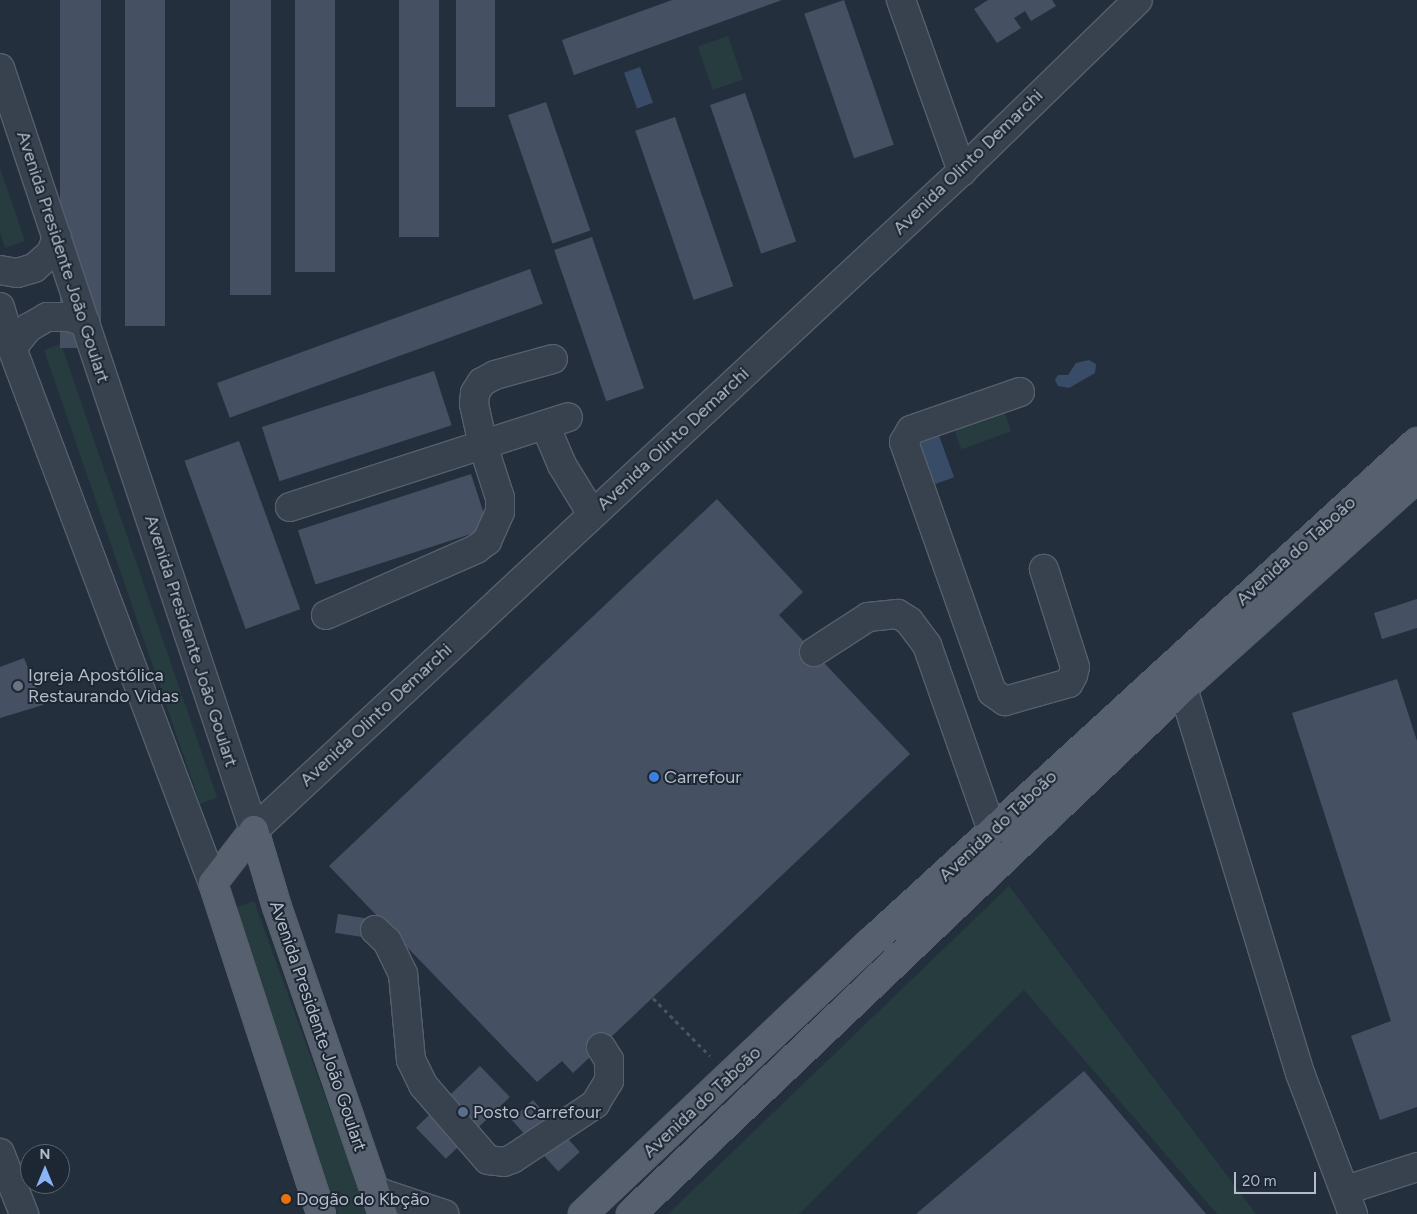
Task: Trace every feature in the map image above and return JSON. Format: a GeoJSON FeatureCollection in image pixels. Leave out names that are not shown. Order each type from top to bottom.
{"type":"FeatureCollection","features":[{"type":"Feature","properties":{"kind":"main road","name":"Avenida do Taboão"},"geometry":{"type":"LineString","coordinates":[[583,1214],[992,831],[1417,442]]}},
{"type":"Feature","properties":{"kind":"main road","name":"Avenida do Taboão"},"geometry":{"type":"LineString","coordinates":[[632,1214],[1183,688],[1417,478]]}},
{"type":"Feature","properties":{"kind":"main road","name":"Avenida Olinto Demarchi"},"geometry":{"type":"LineString","coordinates":[[213,884],[254,830]]}},
{"type":"Feature","properties":{"kind":"main road","name":"Avenida Presidente João Goulart"},"geometry":{"type":"LineString","coordinates":[[254,830],[277,907],[381,1207]]}},
{"type":"Feature","properties":{"kind":"main road"},"geometry":{"type":"LineString","coordinates":[[213,884],[322,1214]]}},
{"type":"Feature","properties":{"kind":"street"},"geometry":{"type":"LineString","coordinates":[[901,0],[962,171]]}},
{"type":"Feature","properties":{"kind":"street","name":"Avenida Olinto Demarchi"},"geometry":{"type":"LineString","coordinates":[[254,830],[962,171],[1138,0]]}},
{"type":"Feature","properties":{"kind":"street","name":"Avenida Presidente João Goulart"},"geometry":{"type":"LineString","coordinates":[[0,68],[254,830]]}},
{"type":"Feature","properties":{"kind":"street"},"geometry":{"type":"LineString","coordinates":[[0,270],[17,273],[34,268],[46,260],[57,236]]}},
{"type":"Feature","properties":{"kind":"street"},"geometry":{"type":"LineString","coordinates":[[0,307],[12,348],[213,884]]}},
{"type":"Feature","properties":{"kind":"street"},"geometry":{"type":"LineString","coordinates":[[12,348],[28,328],[47,317],[63,316],[85,322]]}},
{"type":"Feature","properties":{"kind":"street"},"geometry":{"type":"LineString","coordinates":[[326,615],[476,550],[487,541],[500,512],[500,498],[483,445],[474,404],[475,393],[482,382],[553,359]]}},
{"type":"Feature","properties":{"kind":"street"},"geometry":{"type":"LineString","coordinates":[[1020,392],[911,430],[904,442],[992,692],[1005,701],[1069,683],[1073,675],[1075,667],[1044,569]]}},
{"type":"Feature","properties":{"kind":"street"},"geometry":{"type":"LineString","coordinates":[[290,507],[557,421],[562,465],[592,514]]}},
{"type":"Feature","properties":{"kind":"street"},"geometry":{"type":"LineString","coordinates":[[814,652],[868,617],[898,614],[909,621],[926,645],[935,665],[992,831],[1009,855]]}},
{"type":"Feature","properties":{"kind":"street"},"geometry":{"type":"LineString","coordinates":[[1183,688],[1300,1073],[1350,1202],[1417,1167]]}},
{"type":"Feature","properties":{"kind":"street"},"geometry":{"type":"LineString","coordinates":[[375,930],[387,941],[403,974],[411,1060],[422,1085],[488,1160],[504,1162],[512,1159],[595,1104],[609,1081],[609,1060],[601,1047]]}},
{"type":"Feature","properties":{"kind":"street"},"geometry":{"type":"LineString","coordinates":[[0,1153],[15,1209]]}},
{"type":"Feature","properties":{"kind":"street"},"geometry":{"type":"LineString","coordinates":[[381,1207],[444,1214]]}},
{"type":"Feature","properties":{"kind":"path"},"geometry":{"type":"LineString","coordinates":[[653,998],[730,1076]]}},
{"type":"Feature","properties":{"kind":"green space"},"geometry":{"type":"Polygon","coordinates":[[[728,36],[743,79],[713,90],[698,46],[728,36]]]}},
{"type":"Feature","properties":{"kind":"green space"},"geometry":{"type":"Polygon","coordinates":[[[0,168],[25,241],[5,248],[0,232],[0,168]]]}},
{"type":"Feature","properties":{"kind":"green space"},"geometry":{"type":"Polygon","coordinates":[[[61,344],[217,798],[200,804],[44,350],[61,344]]]}},
{"type":"Feature","properties":{"kind":"green space"},"geometry":{"type":"Polygon","coordinates":[[[1002,406],[1011,431],[961,449],[952,424],[1002,406]]]}},
{"type":"Feature","properties":{"kind":"green space"},"geometry":{"type":"Polygon","coordinates":[[[1009,886],[1256,1214],[1217,1214],[1024,990],[799,1214],[668,1214],[1009,886]]]}},
{"type":"Feature","properties":{"kind":"green space"},"geometry":{"type":"Polygon","coordinates":[[[254,901],[368,1213],[338,1214],[228,911],[254,901]]]}},
{"type":"Feature","properties":{"kind":"water"},"geometry":{"type":"Polygon","coordinates":[[[640,67],[653,103],[637,109],[624,73],[640,67]]]}},
{"type":"Feature","properties":{"kind":"water"},"geometry":{"type":"Polygon","coordinates":[[[1089,360],[1096,364],[1095,373],[1069,388],[1058,386],[1055,380],[1058,375],[1068,375],[1076,363],[1089,360]]]}},
{"type":"Feature","properties":{"kind":"water"},"geometry":{"type":"Polygon","coordinates":[[[938,433],[954,477],[932,485],[916,441],[938,433]]]}},
{"type":"Feature","properties":{"kind":"building"},"geometry":{"type":"Polygon","coordinates":[[[60,0],[101,0],[101,348],[60,348],[60,0]]]}},
{"type":"Feature","properties":{"kind":"building"},"geometry":{"type":"Polygon","coordinates":[[[125,0],[165,0],[165,326],[125,326],[125,0]]]}},
{"type":"Feature","properties":{"kind":"building"},"geometry":{"type":"Polygon","coordinates":[[[230,0],[271,0],[271,295],[230,295],[230,0]]]}},
{"type":"Feature","properties":{"kind":"building"},"geometry":{"type":"Polygon","coordinates":[[[295,0],[335,0],[335,272],[295,272],[295,0]]]}},
{"type":"Feature","properties":{"kind":"building"},"geometry":{"type":"Polygon","coordinates":[[[399,0],[439,0],[439,237],[399,237],[399,0]]]}},
{"type":"Feature","properties":{"kind":"building"},"geometry":{"type":"Polygon","coordinates":[[[456,0],[495,0],[495,107],[456,107],[456,0]]]}},
{"type":"Feature","properties":{"kind":"building"},"geometry":{"type":"Polygon","coordinates":[[[672,0],[782,0],[574,75],[562,40],[672,0]]]}},
{"type":"Feature","properties":{"kind":"building"},"geometry":{"type":"Polygon","coordinates":[[[844,0],[894,145],[854,158],[804,14],[844,0]]]}},
{"type":"Feature","properties":{"kind":"building"},"geometry":{"type":"Polygon","coordinates":[[[988,0],[1052,0],[1056,6],[1031,21],[1025,11],[1014,18],[1021,28],[997,43],[974,9],[988,0]]]}},
{"type":"Feature","properties":{"kind":"building"},"geometry":{"type":"Polygon","coordinates":[[[745,93],[796,241],[761,253],[710,105],[745,93]]]}},
{"type":"Feature","properties":{"kind":"building"},"geometry":{"type":"Polygon","coordinates":[[[546,102],[590,231],[552,244],[508,115],[546,102]]]}},
{"type":"Feature","properties":{"kind":"building"},"geometry":{"type":"Polygon","coordinates":[[[675,117],[733,286],[694,300],[635,131],[675,117]]]}},
{"type":"Feature","properties":{"kind":"building"},"geometry":{"type":"Polygon","coordinates":[[[592,237],[644,388],[606,401],[554,250],[592,237]]]}},
{"type":"Feature","properties":{"kind":"building"},"geometry":{"type":"Polygon","coordinates":[[[530,269],[543,304],[230,418],[217,383],[530,269]]]}},
{"type":"Feature","properties":{"kind":"building"},"geometry":{"type":"Polygon","coordinates":[[[434,371],[452,425],[279,481],[262,427],[434,371]]]}},
{"type":"Feature","properties":{"kind":"building"},"geometry":{"type":"Polygon","coordinates":[[[239,441],[300,609],[246,629],[184,461],[239,441]]]}},
{"type":"Feature","properties":{"kind":"building"},"geometry":{"type":"Polygon","coordinates":[[[471,474],[489,528],[316,584],[298,530],[471,474]]]}},
{"type":"Feature","properties":{"kind":"building","name":"Carrefour"},"geometry":{"type":"Polygon","coordinates":[[[717,499],[803,592],[779,615],[910,754],[573,1073],[562,1061],[537,1082],[329,866],[717,499]]]}},
{"type":"Feature","properties":{"kind":"building"},"geometry":{"type":"Polygon","coordinates":[[[1417,599],[1417,628],[1382,639],[1374,613],[1417,599]]]}},
{"type":"Feature","properties":{"kind":"building","name":"Igreja Apostólica Restaurando Vidas"},"geometry":{"type":"Polygon","coordinates":[[[24,658],[43,705],[0,718],[0,667],[24,658]]]}},
{"type":"Feature","properties":{"kind":"building"},"geometry":{"type":"Polygon","coordinates":[[[1397,679],[1417,741],[1417,1107],[1380,1120],[1351,1036],[1391,1021],[1292,713],[1397,679]]]}},
{"type":"Feature","properties":{"kind":"building"},"geometry":{"type":"Polygon","coordinates":[[[338,914],[377,920],[374,939],[335,933],[338,914]]]}},
{"type":"Feature","properties":{"kind":"building","name":"Posto Carrefour"},"geometry":{"type":"Polygon","coordinates":[[[480,1066],[510,1097],[446,1159],[416,1128],[480,1066]]]}},
{"type":"Feature","properties":{"kind":"building"},"geometry":{"type":"Polygon","coordinates":[[[1084,1071],[1206,1214],[916,1214],[1084,1071]]]}},
{"type":"Feature","properties":{"kind":"building","name":"Posto Carrefour"},"geometry":{"type":"Polygon","coordinates":[[[533,1100],[580,1152],[558,1171],[511,1119],[533,1100]]]}},
{"type":"Feature","properties":{"kind":"place","name":"Igreja Apostólica Restaurando Vidas"},"geometry":{"type":"Point","coordinates":[18,686]}},
{"type":"Feature","properties":{"kind":"place","name":"Carrefour"},"geometry":{"type":"Point","coordinates":[654,777]}},
{"type":"Feature","properties":{"kind":"place","name":"Posto Carrefour"},"geometry":{"type":"Point","coordinates":[463,1112]}},
{"type":"Feature","properties":{"kind":"place","name":"Dogão do Kbção"},"geometry":{"type":"Point","coordinates":[286,1199]}}]}
